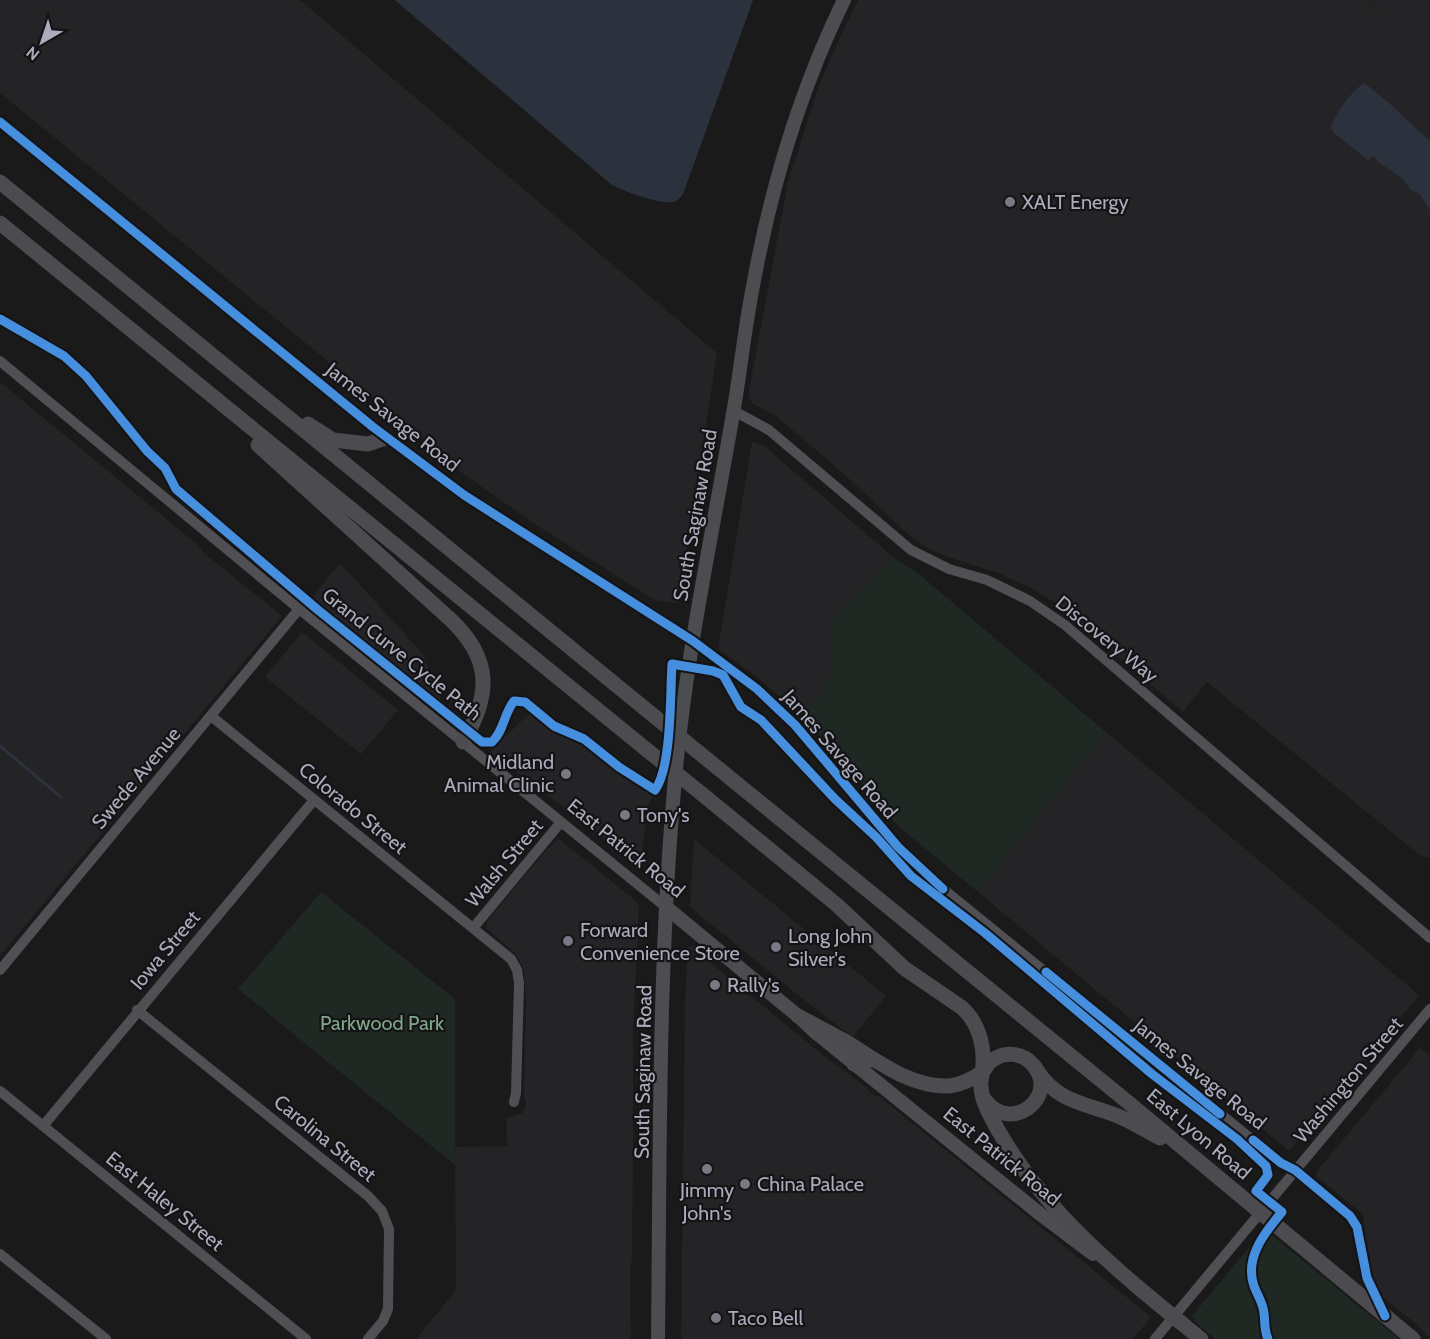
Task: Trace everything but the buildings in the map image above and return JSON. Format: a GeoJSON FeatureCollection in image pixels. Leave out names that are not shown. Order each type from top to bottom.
{"type":"FeatureCollection","features":[{"type":"Feature","properties":{"kind":"highway"},"geometry":{"type":"LineString","coordinates":[[0,182],[255,392],[333,440],[368,444],[386,438]]}},
{"type":"Feature","properties":{"kind":"highway"},"geometry":{"type":"LineString","coordinates":[[0,223],[828,897],[895,960],[961,1007],[969,1014],[978,1028],[983,1073]]}},
{"type":"Feature","properties":{"kind":"highway"},"geometry":{"type":"LineString","coordinates":[[141,337],[465,633],[480,659],[483,680],[478,713],[463,742]]}},
{"type":"Feature","properties":{"kind":"highway","name":"East Lyon Road"},"geometry":{"type":"LineString","coordinates":[[255,392],[1124,1099],[1413,1339]]}},
{"type":"Feature","properties":{"kind":"highway"},"geometry":{"type":"LineString","coordinates":[[798,1016],[913,1080],[934,1085],[952,1085],[983,1073]]}},
{"type":"Feature","properties":{"kind":"highway"},"geometry":{"type":"LineString","coordinates":[[1133,1284],[1090,1244],[1037,1188],[1003,1138],[986,1105],[982,1093],[983,1073],[994,1059],[1012,1054],[1024,1057],[1037,1070],[1046,1084],[1060,1095],[1117,1116],[1179,1145]]}},
{"type":"Feature","properties":{"kind":"highway"},"geometry":{"type":"LineString","coordinates":[[854,1064],[863,1059],[874,1060]]}},
{"type":"Feature","properties":{"kind":"highway"},"geometry":{"type":"LineString","coordinates":[[982,1093],[988,1104],[998,1111],[1010,1114],[1022,1112],[1032,1105],[1039,1095],[1041,1082],[1037,1070]]}},
{"type":"Feature","properties":{"kind":"highway","name":"East Patrick Road"},"geometry":{"type":"LineString","coordinates":[[1133,1284],[1201,1339]]}},
{"type":"Feature","properties":{"kind":"main road","name":"South Saginaw Road"},"geometry":{"type":"LineString","coordinates":[[658,1339],[662,1048],[667,908],[675,777],[693,641],[734,411],[752,288],[770,207],[807,84],[844,0]]}},
{"type":"Feature","properties":{"kind":"main road","name":"East Patrick Road"},"geometry":{"type":"LineString","coordinates":[[667,908],[854,1064],[1040,1214],[1133,1284]]}},
{"type":"Feature","properties":{"kind":"street","name":"James Savage Road"},"geometry":{"type":"LineString","coordinates":[[0,122],[386,438],[464,495],[693,641],[777,706],[887,836],[927,876],[1281,1163],[1295,1170],[1350,1216],[1358,1227],[1367,1278],[1385,1316]]}},
{"type":"Feature","properties":{"kind":"street","name":"East Patrick Road"},"geometry":{"type":"LineString","coordinates":[[0,361],[299,609],[667,908]]}},
{"type":"Feature","properties":{"kind":"street","name":"Discovery Way"},"geometry":{"type":"LineString","coordinates":[[734,411],[769,430],[911,550],[949,569],[987,580],[1008,590],[1030,601],[1065,625],[1430,938]]}},
{"type":"Feature","properties":{"kind":"street","name":"Swede Avenue"},"geometry":{"type":"LineString","coordinates":[[0,970],[299,609]]}},
{"type":"Feature","properties":{"kind":"street","name":"Colorado Street"},"geometry":{"type":"LineString","coordinates":[[211,716],[511,959],[517,970],[519,1001],[514,1102]]}},
{"type":"Feature","properties":{"kind":"street","name":"Iowa Street"},"geometry":{"type":"LineString","coordinates":[[43,1126],[137,1010],[314,800]]}},
{"type":"Feature","properties":{"kind":"street","name":"Walsh Street"},"geometry":{"type":"LineString","coordinates":[[474,927],[561,822]]}},
{"type":"Feature","properties":{"kind":"street","name":"Carolina Street"},"geometry":{"type":"LineString","coordinates":[[137,1010],[368,1196],[382,1211],[389,1229],[388,1309],[384,1321],[368,1339]]}},
{"type":"Feature","properties":{"kind":"street","name":"Washington Street"},"geometry":{"type":"LineString","coordinates":[[1155,1339],[1430,1010]]}},
{"type":"Feature","properties":{"kind":"street","name":"East Haley Street"},"geometry":{"type":"LineString","coordinates":[[0,1091],[306,1339]]}},
{"type":"Feature","properties":{"kind":"street"},"geometry":{"type":"LineString","coordinates":[[0,1254],[106,1339]]}},
{"type":"Feature","properties":{"kind":"shaded area"},"geometry":{"type":"Polygon","coordinates":[[[0,0],[300,0],[717,353],[678,603],[656,601],[538,526],[455,468],[446,458],[0,93],[0,0]]]}},
{"type":"Feature","properties":{"kind":"shaded area"},"geometry":{"type":"Polygon","coordinates":[[[395,0],[753,0],[683,194],[677,200],[663,202],[644,198],[612,185],[395,0]]]}},
{"type":"Feature","properties":{"kind":"shaded area"},"geometry":{"type":"Polygon","coordinates":[[[858,0],[1365,0],[1385,17],[1366,0],[1430,0],[1430,857],[1422,857],[1207,682],[1183,712],[1054,602],[1031,588],[998,573],[929,549],[910,536],[844,474],[776,416],[752,403],[749,391],[788,182],[818,88],[858,0]]]}},
{"type":"Feature","properties":{"kind":"shaded area"},"geometry":{"type":"Polygon","coordinates":[[[1364,83],[1430,141],[1430,210],[1420,194],[1411,190],[1403,179],[1377,161],[1374,156],[1368,160],[1333,132],[1331,127],[1340,109],[1364,83]]]}},
{"type":"Feature","properties":{"kind":"shaded area"},"geometry":{"type":"Polygon","coordinates":[[[0,382],[282,616],[0,956],[0,382]]]}},
{"type":"Feature","properties":{"kind":"shaded area"},"geometry":{"type":"Polygon","coordinates":[[[752,442],[763,445],[892,556],[832,620],[831,678],[802,715],[753,674],[718,649],[752,442]]]}},
{"type":"Feature","properties":{"kind":"shaded area"},"geometry":{"type":"Polygon","coordinates":[[[340,563],[423,654],[444,708],[310,600],[340,563]]]}},
{"type":"Feature","properties":{"kind":"shaded area"},"geometry":{"type":"Polygon","coordinates":[[[302,632],[398,710],[361,754],[265,677],[302,632]]]}},
{"type":"Feature","properties":{"kind":"shaded area"},"geometry":{"type":"Polygon","coordinates":[[[532,711],[556,730],[583,741],[653,795],[647,810],[640,868],[568,810],[489,752],[532,711]]]}},
{"type":"Feature","properties":{"kind":"shaded area"},"geometry":{"type":"Polygon","coordinates":[[[1106,732],[1419,995],[1289,1151],[978,892],[1106,732]]]}},
{"type":"Feature","properties":{"kind":"shaded area"},"geometry":{"type":"Polygon","coordinates":[[[559,839],[636,901],[639,906],[633,1034],[631,1339],[416,1339],[456,1290],[455,1147],[507,1146],[506,1118],[523,1113],[526,1104],[524,1094],[526,1001],[524,969],[514,952],[487,929],[487,921],[548,848],[559,839]]]}},
{"type":"Feature","properties":{"kind":"shaded area"},"geometry":{"type":"Polygon","coordinates":[[[694,839],[886,996],[853,1037],[690,907],[694,839]]]}},
{"type":"Feature","properties":{"kind":"shaded area"},"geometry":{"type":"Polygon","coordinates":[[[694,946],[700,954],[824,1056],[867,1088],[870,1093],[880,1097],[1151,1317],[1133,1339],[681,1339],[685,1002],[688,947],[694,946]]]}},
{"type":"Feature","properties":{"kind":"shaded area"},"geometry":{"type":"Polygon","coordinates":[[[1420,1048],[1430,1056],[1430,1338],[1380,1295],[1368,1274],[1363,1214],[1316,1176],[1317,1171],[1420,1048]]]}},
{"type":"Feature","properties":{"kind":"green space"},"geometry":{"type":"Polygon","coordinates":[[[892,556],[920,575],[1106,732],[978,892],[898,826],[802,715],[831,678],[832,620],[892,556]]]}},
{"type":"Feature","properties":{"kind":"green space","name":"Parkwood Park"},"geometry":{"type":"Polygon","coordinates":[[[321,892],[455,999],[455,1165],[238,989],[321,892]]]}},
{"type":"Feature","properties":{"kind":"green space"},"geometry":{"type":"Polygon","coordinates":[[[1261,1233],[1269,1233],[1399,1339],[1215,1339],[1194,1321],[1192,1316],[1261,1233]]]}},
{"type":"Feature","properties":{"kind":"waterway"},"geometry":{"type":"LineString","coordinates":[[0,746],[61,797]]}},
{"type":"Feature","properties":{"kind":"cycle path"},"geometry":{"type":"LineString","coordinates":[[0,122],[373,427],[464,495],[693,641],[757,689],[795,725],[898,847],[943,889]]}},
{"type":"Feature","properties":{"kind":"cycle path","name":"Grand Curve Cycle Path"},"geometry":{"type":"LineString","coordinates":[[0,319],[64,356],[86,376],[147,451],[165,468],[176,489],[318,610],[482,742],[492,742],[496,738],[514,701],[525,702],[554,726],[584,739],[619,767],[655,790],[665,765],[672,664],[713,671],[723,675],[741,707],[761,720],[835,799],[876,837],[911,876],[985,933],[1152,1074],[1237,1139],[1266,1166],[1268,1175],[1256,1191],[1282,1212],[1263,1237],[1252,1265],[1254,1286],[1263,1308],[1268,1339]]}},
{"type":"Feature","properties":{"kind":"cycle path"},"geometry":{"type":"LineString","coordinates":[[1046,972],[1220,1114]]}},
{"type":"Feature","properties":{"kind":"cycle path"},"geometry":{"type":"LineString","coordinates":[[1253,1140],[1281,1163],[1295,1170],[1350,1216],[1357,1227],[1367,1278],[1385,1316]]}},
{"type":"Feature","properties":{"kind":"place","name":"XALT Energy"},"geometry":{"type":"Point","coordinates":[1010,202]}},
{"type":"Feature","properties":{"kind":"place","name":"Midland Animal Clinic"},"geometry":{"type":"Point","coordinates":[566,774]}},
{"type":"Feature","properties":{"kind":"place","name":"Tony's"},"geometry":{"type":"Point","coordinates":[625,815]}},
{"type":"Feature","properties":{"kind":"place","name":"Forward Convenience Store"},"geometry":{"type":"Point","coordinates":[568,941]}},
{"type":"Feature","properties":{"kind":"place","name":"Long John Silver's"},"geometry":{"type":"Point","coordinates":[776,947]}},
{"type":"Feature","properties":{"kind":"place","name":"Rally's"},"geometry":{"type":"Point","coordinates":[715,985]}},
{"type":"Feature","properties":{"kind":"place","name":"Jimmy John's"},"geometry":{"type":"Point","coordinates":[707,1169]}},
{"type":"Feature","properties":{"kind":"place","name":"China Palace"},"geometry":{"type":"Point","coordinates":[745,1184]}},
{"type":"Feature","properties":{"kind":"place","name":"Taco Bell"},"geometry":{"type":"Point","coordinates":[716,1318]}}]}
